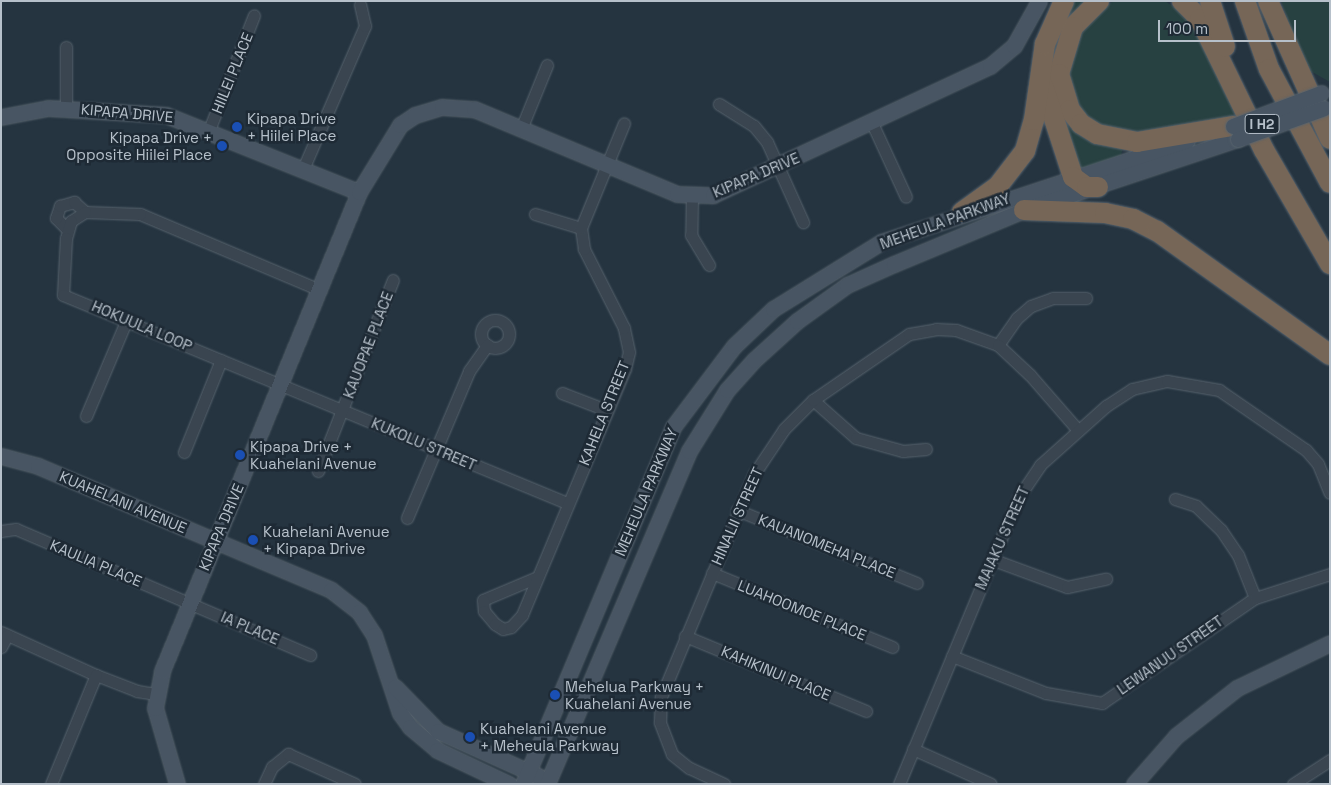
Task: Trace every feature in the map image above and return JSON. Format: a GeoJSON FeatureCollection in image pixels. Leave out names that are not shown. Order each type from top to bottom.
{"type":"FeatureCollection","features":[{"type":"Feature","properties":{"kind":"highway"},"geometry":{"type":"LineString","coordinates":[[962,212],[998,186],[1025,151],[1034,120],[1042,60],[1052,25],[1064,1]]}},
{"type":"Feature","properties":{"kind":"highway"},"geometry":{"type":"LineString","coordinates":[[1099,1],[1073,27],[1059,74],[1070,110],[1081,124],[1097,134],[1137,142],[1236,132]]}},
{"type":"Feature","properties":{"kind":"highway"},"geometry":{"type":"LineString","coordinates":[[1182,1],[1200,19],[1264,150],[1330,264]]}},
{"type":"Feature","properties":{"kind":"highway","name":"I H2"},"geometry":{"type":"LineString","coordinates":[[1210,1],[1251,107],[1330,239]]}},
{"type":"Feature","properties":{"kind":"highway","name":"I H2"},"geometry":{"type":"LineString","coordinates":[[1245,1],[1269,69],[1330,183]]}},
{"type":"Feature","properties":{"kind":"highway"},"geometry":{"type":"LineString","coordinates":[[1268,1],[1330,139]]}},
{"type":"Feature","properties":{"kind":"highway"},"geometry":{"type":"LineString","coordinates":[[1042,60],[1046,102],[1073,177],[1087,187],[1098,187]]}},
{"type":"Feature","properties":{"kind":"highway"},"geometry":{"type":"LineString","coordinates":[[1024,210],[1105,214],[1133,219],[1157,231],[1330,355]]}},
{"type":"Feature","properties":{"kind":"street","name":"KIPAPA DRIVE"},"geometry":{"type":"LineString","coordinates":[[178,784],[158,728],[155,694],[214,540],[282,384],[360,192],[388,140],[415,115],[442,107],[474,109],[677,194],[692,196],[713,195],[872,123],[990,66],[1014,46],[1039,1]]}},
{"type":"Feature","properties":{"kind":"street"},"geometry":{"type":"LineString","coordinates":[[303,169],[365,26],[360,6]]}},
{"type":"Feature","properties":{"kind":"street","name":"HIILEI PLACE"},"geometry":{"type":"LineString","coordinates":[[209,130],[254,15]]}},
{"type":"Feature","properties":{"kind":"street"},"geometry":{"type":"LineString","coordinates":[[66,47],[66,108]]}},
{"type":"Feature","properties":{"kind":"street"},"geometry":{"type":"LineString","coordinates":[[521,129],[547,64]]}},
{"type":"Feature","properties":{"kind":"street","name":"MEHEULA PARKWAY"},"geometry":{"type":"LineString","coordinates":[[550,783],[671,490],[689,451],[727,390],[797,320],[847,285],[1024,210],[1098,187],[1236,132],[1326,100]]}},
{"type":"Feature","properties":{"kind":"street"},"geometry":{"type":"LineString","coordinates":[[719,104],[754,126],[779,166],[803,222]]}},
{"type":"Feature","properties":{"kind":"street","name":"KIPAPA DRIVE"},"geometry":{"type":"LineString","coordinates":[[1,117],[66,108],[166,115],[209,130],[360,192]]}},
{"type":"Feature","properties":{"kind":"street"},"geometry":{"type":"LineString","coordinates":[[534,214],[581,228],[624,123]]}},
{"type":"Feature","properties":{"kind":"street"},"geometry":{"type":"LineString","coordinates":[[872,123],[906,197]]}},
{"type":"Feature","properties":{"kind":"street","name":"MEHEULA PARKWAY"},"geometry":{"type":"LineString","coordinates":[[526,778],[674,427],[710,374],[773,309],[840,264],[881,242],[962,212],[1073,177],[1236,132]]}},
{"type":"Feature","properties":{"kind":"street"},"geometry":{"type":"LineString","coordinates":[[692,196],[691,235],[709,265]]}},
{"type":"Feature","properties":{"kind":"street"},"geometry":{"type":"LineString","coordinates":[[85,212],[74,202],[60,206],[56,218],[68,230],[71,221],[85,212],[126,211],[154,218],[320,290]]}},
{"type":"Feature","properties":{"kind":"street","name":"KAHELA STREET"},"geometry":{"type":"LineString","coordinates":[[535,578],[483,600],[484,611],[495,624],[502,629],[516,622],[535,578],[567,503],[606,410],[624,369],[628,340],[584,249],[581,228]]}},
{"type":"Feature","properties":{"kind":"street","name":"HOKUULA LOOP"},"geometry":{"type":"LineString","coordinates":[[68,230],[63,295],[127,319],[282,384]]}},
{"type":"Feature","properties":{"kind":"street","name":"KAUOPAE PLACE"},"geometry":{"type":"LineString","coordinates":[[318,471],[394,280]]}},
{"type":"Feature","properties":{"kind":"street"},"geometry":{"type":"LineString","coordinates":[[998,346],[1017,318],[1031,306],[1053,298],[1086,298]]}},
{"type":"Feature","properties":{"kind":"street"},"geometry":{"type":"LineString","coordinates":[[86,416],[127,319]]}},
{"type":"Feature","properties":{"kind":"street","name":"HINALII STREET"},"geometry":{"type":"LineString","coordinates":[[724,784],[689,768],[672,754],[664,740],[661,697],[737,510],[774,442],[814,400],[909,334],[936,329],[956,330],[998,346],[1030,375],[1078,430]]}},
{"type":"Feature","properties":{"kind":"street"},"geometry":{"type":"LineString","coordinates":[[407,518],[469,371],[487,345]]}},
{"type":"Feature","properties":{"kind":"street"},"geometry":{"type":"LineString","coordinates":[[184,452],[221,360]]}},
{"type":"Feature","properties":{"kind":"street","name":"MAIAKU STREET"},"geometry":{"type":"LineString","coordinates":[[899,784],[991,560],[1028,480],[1078,430],[1132,389],[1167,381],[1203,384],[1252,411],[1306,450],[1318,464],[1330,493]]}},
{"type":"Feature","properties":{"kind":"street","name":"KUKOLU STREET"},"geometry":{"type":"LineString","coordinates":[[282,384],[567,503]]}},
{"type":"Feature","properties":{"kind":"street"},"geometry":{"type":"LineString","coordinates":[[562,393],[606,410]]}},
{"type":"Feature","properties":{"kind":"street"},"geometry":{"type":"LineString","coordinates":[[814,400],[856,438],[903,451],[926,448]]}},
{"type":"Feature","properties":{"kind":"street","name":"KUAHELANI AVENUE"},"geometry":{"type":"LineString","coordinates":[[1,456],[38,466],[331,590],[359,612],[374,634],[400,713],[422,739],[509,784]]}},
{"type":"Feature","properties":{"kind":"street"},"geometry":{"type":"LineString","coordinates":[[1175,499],[1196,506],[1221,530],[1238,555],[1255,598]]}},
{"type":"Feature","properties":{"kind":"street","name":"KAUANOMEHA PLACE"},"geometry":{"type":"LineString","coordinates":[[737,510],[917,583]]}},
{"type":"Feature","properties":{"kind":"street","name":"KAULIA PLACE"},"geometry":{"type":"LineString","coordinates":[[1,531],[16,529],[190,602]]}},
{"type":"Feature","properties":{"kind":"street"},"geometry":{"type":"LineString","coordinates":[[991,560],[1067,587],[1106,579]]}},
{"type":"Feature","properties":{"kind":"street","name":"LUAHOOMOE PLACE"},"geometry":{"type":"LineString","coordinates":[[712,573],[892,647]]}},
{"type":"Feature","properties":{"kind":"street","name":"LEWANUU STREET"},"geometry":{"type":"LineString","coordinates":[[952,656],[1046,693],[1102,703],[1255,598],[1330,574]]}},
{"type":"Feature","properties":{"kind":"street","name":"IA PLACE"},"geometry":{"type":"LineString","coordinates":[[190,602],[310,655]]}},
{"type":"Feature","properties":{"kind":"street"},"geometry":{"type":"LineString","coordinates":[[1,647],[4,634],[96,675],[137,691],[155,694]]}},
{"type":"Feature","properties":{"kind":"street","name":"KAHIKINUI PLACE"},"geometry":{"type":"LineString","coordinates":[[686,636],[866,711]]}},
{"type":"Feature","properties":{"kind":"street"},"geometry":{"type":"LineString","coordinates":[[1134,784],[1176,736],[1237,688],[1330,643]]}},
{"type":"Feature","properties":{"kind":"street"},"geometry":{"type":"LineString","coordinates":[[51,784],[96,675]]}},
{"type":"Feature","properties":{"kind":"street","name":"KUAHELANI AVENUE"},"geometry":{"type":"LineString","coordinates":[[392,684],[438,731],[526,778],[550,783]]}},
{"type":"Feature","properties":{"kind":"street"},"geometry":{"type":"LineString","coordinates":[[914,750],[991,784]]}},
{"type":"Feature","properties":{"kind":"street"},"geometry":{"type":"LineString","coordinates":[[264,784],[272,767],[288,754],[355,784]]}},
{"type":"Feature","properties":{"kind":"street"},"geometry":{"type":"LineString","coordinates":[[1293,784],[1330,760]]}},
{"type":"Feature","properties":{"kind":"green space"},"geometry":{"type":"Polygon","coordinates":[[[1072,1],[1088,1],[1058,99],[1123,147],[1121,156],[1079,169],[1054,96],[1052,53],[1072,1]]]}},
{"type":"Feature","properties":{"kind":"green space"},"geometry":{"type":"Polygon","coordinates":[[[1113,1],[1165,1],[1187,16],[1238,116],[1126,140],[1088,118],[1079,107],[1068,74],[1077,33],[1113,1]]]}},
{"type":"Feature","properties":{"kind":"green space"},"geometry":{"type":"Polygon","coordinates":[[[1281,1],[1330,1],[1330,82],[1305,68],[1281,1]]]}},
{"type":"Feature","properties":{"kind":"place","name":"Kipapa Drive + Hiilei Place"},"geometry":{"type":"Point","coordinates":[237,127]}},
{"type":"Feature","properties":{"kind":"place","name":"Kipapa Drive + Opposite Hiilei Place"},"geometry":{"type":"Point","coordinates":[222,146]}},
{"type":"Feature","properties":{"kind":"place","name":"Kipapa Drive + Kuahelani Avenue"},"geometry":{"type":"Point","coordinates":[240,455]}},
{"type":"Feature","properties":{"kind":"place","name":"Kuahelani Avenue + Kipapa Drive"},"geometry":{"type":"Point","coordinates":[253,540]}},
{"type":"Feature","properties":{"kind":"place","name":"Mehelua Parkway + Kuahelani Avenue"},"geometry":{"type":"Point","coordinates":[555,695]}},
{"type":"Feature","properties":{"kind":"place","name":"Kuahelani Avenue + Meheula Parkway"},"geometry":{"type":"Point","coordinates":[470,737]}}]}
